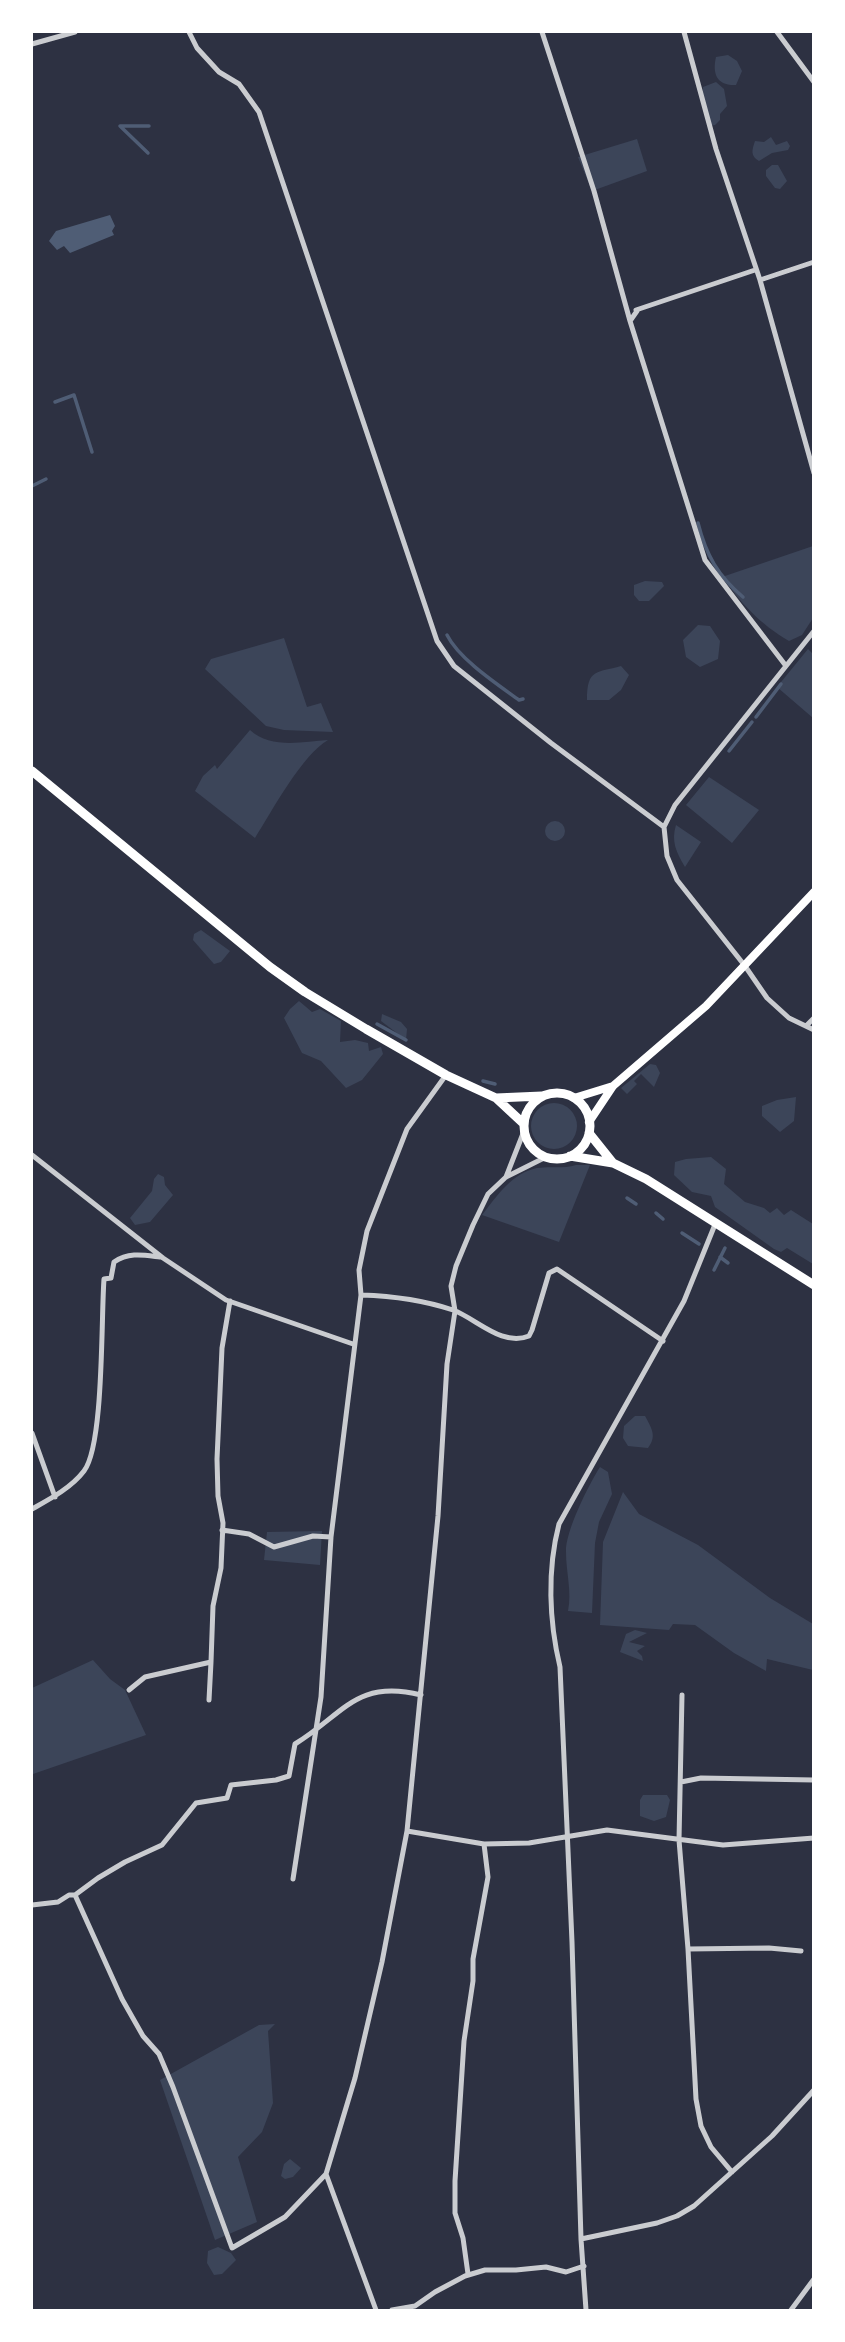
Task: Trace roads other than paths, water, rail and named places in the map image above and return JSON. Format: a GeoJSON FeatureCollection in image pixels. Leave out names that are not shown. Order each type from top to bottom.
{"type":"FeatureCollection","features":[{"type":"Feature","properties":{"kind":"highway"},"geometry":{"type":"LineString","coordinates":[[32,771],[279,973],[340,1014],[446,1075],[496,1098],[524,1128]]}},
{"type":"Feature","properties":{"kind":"highway"},"geometry":{"type":"LineString","coordinates":[[496,1098],[552,1093],[574,1098],[587,1113],[589,1133],[582,1147],[570,1156],[558,1159],[546,1157],[528,1142],[524,1128],[526,1113],[542,1096]]}},
{"type":"Feature","properties":{"kind":"highway"},"geometry":{"type":"LineString","coordinates":[[589,1133],[613,1163]]}},
{"type":"Feature","properties":{"kind":"highway"},"geometry":{"type":"LineString","coordinates":[[570,1156],[613,1163],[646,1179],[814,1285]]}},
{"type":"Feature","properties":{"kind":"main road"},"geometry":{"type":"LineString","coordinates":[[589,1122],[613,1086],[706,1006],[814,892]]}},
{"type":"Feature","properties":{"kind":"main road"},"geometry":{"type":"LineString","coordinates":[[574,1098],[613,1086]]}},
{"type":"Feature","properties":{"kind":"street"},"geometry":{"type":"LineString","coordinates":[[32,44],[75,32]]}},
{"type":"Feature","properties":{"kind":"street"},"geometry":{"type":"LineString","coordinates":[[189,32],[197,48],[219,72],[239,84],[259,112],[437,641],[454,666],[664,827]]}},
{"type":"Feature","properties":{"kind":"street"},"geometry":{"type":"LineString","coordinates":[[542,32],[594,191],[626,310],[705,560],[786,666]]}},
{"type":"Feature","properties":{"kind":"street"},"geometry":{"type":"LineString","coordinates":[[684,32],[716,149],[760,280],[814,472]]}},
{"type":"Feature","properties":{"kind":"street"},"geometry":{"type":"LineString","coordinates":[[777,32],[814,82]]}},
{"type":"Feature","properties":{"kind":"street"},"geometry":{"type":"LineString","coordinates":[[760,280],[814,262]]}},
{"type":"Feature","properties":{"kind":"street"},"geometry":{"type":"LineString","coordinates":[[626,310],[637,310],[755,270]]}},
{"type":"Feature","properties":{"kind":"street"},"geometry":{"type":"LineString","coordinates":[[630,321],[637,310]]}},
{"type":"Feature","properties":{"kind":"street"},"geometry":{"type":"LineString","coordinates":[[814,631],[676,805],[664,827],[667,856],[677,880],[767,998],[789,1018],[814,1030]]}},
{"type":"Feature","properties":{"kind":"street"},"geometry":{"type":"LineString","coordinates":[[806,1026],[814,1018]]}},
{"type":"Feature","properties":{"kind":"street"},"geometry":{"type":"LineString","coordinates":[[293,1879],[321,1697],[331,1537],[361,1296],[359,1270],[367,1231],[407,1129],[446,1075]]}},
{"type":"Feature","properties":{"kind":"street"},"geometry":{"type":"LineString","coordinates":[[506,1177],[524,1128]]}},
{"type":"Feature","properties":{"kind":"street"},"geometry":{"type":"LineString","coordinates":[[32,1155],[163,1258],[230,1301],[353,1344]]}},
{"type":"Feature","properties":{"kind":"street"},"geometry":{"type":"LineString","coordinates":[[75,1895],[122,1999],[143,2036],[159,2054],[232,2248],[285,2217],[326,2174],[355,2078],[382,1962],[407,1831],[438,1516],[447,1364],[455,1311],[452,1286],[456,1266],[488,1194],[506,1177],[546,1157]]}},
{"type":"Feature","properties":{"kind":"street"},"geometry":{"type":"LineString","coordinates":[[586,2311],[560,1667],[553,1638],[552,1582],[556,1537],[559,1524],[574,1494],[684,1301],[716,1222]]}},
{"type":"Feature","properties":{"kind":"street"},"geometry":{"type":"LineString","coordinates":[[32,1509],[55,1497],[84,1472],[90,1461],[102,1357],[104,1279],[111,1278],[114,1262],[121,1257],[138,1254],[163,1258]]}},
{"type":"Feature","properties":{"kind":"street"},"geometry":{"type":"LineString","coordinates":[[361,1296],[407,1297],[455,1311],[492,1332],[516,1339],[529,1336],[549,1273],[557,1269],[663,1341]]}},
{"type":"Feature","properties":{"kind":"street"},"geometry":{"type":"LineString","coordinates":[[209,1700],[213,1606],[221,1568],[222,1530],[218,1496],[222,1348],[230,1301]]}},
{"type":"Feature","properties":{"kind":"street"},"geometry":{"type":"LineString","coordinates":[[32,1433],[55,1497]]}},
{"type":"Feature","properties":{"kind":"street"},"geometry":{"type":"LineString","coordinates":[[222,1530],[249,1534],[274,1547],[313,1536],[331,1537]]}},
{"type":"Feature","properties":{"kind":"street"},"geometry":{"type":"LineString","coordinates":[[129,1690],[145,1677],[211,1662]]}},
{"type":"Feature","properties":{"kind":"street"},"geometry":{"type":"LineString","coordinates":[[32,1905],[58,1902],[69,1895],[75,1895],[125,1862],[162,1845],[196,1803],[227,1798],[230,1785],[289,1776],[295,1744],[360,1697],[380,1690],[401,1690],[421,1695]]}},
{"type":"Feature","properties":{"kind":"street"},"geometry":{"type":"LineString","coordinates":[[682,1695],[679,1840],[688,1949],[693,2063],[701,2126],[711,2147],[732,2172]]}},
{"type":"Feature","properties":{"kind":"street"},"geometry":{"type":"LineString","coordinates":[[681,1782],[701,1778],[814,1780]]}},
{"type":"Feature","properties":{"kind":"street"},"geometry":{"type":"LineString","coordinates":[[407,1831],[484,1844],[529,1843],[607,1830],[723,1845],[814,1838]]}},
{"type":"Feature","properties":{"kind":"street"},"geometry":{"type":"LineString","coordinates":[[468,2274],[463,2238],[455,2213],[455,2181],[463,2054],[473,1981],[473,1959],[488,1877],[484,1844]]}},
{"type":"Feature","properties":{"kind":"street"},"geometry":{"type":"LineString","coordinates":[[688,1949],[769,1948],[801,1951]]}},
{"type":"Feature","properties":{"kind":"street"},"geometry":{"type":"LineString","coordinates":[[581,2239],[657,2223],[694,2206],[772,2136],[814,2090]]}},
{"type":"Feature","properties":{"kind":"street"},"geometry":{"type":"LineString","coordinates":[[326,2174],[376,2311]]}},
{"type":"Feature","properties":{"kind":"street"},"geometry":{"type":"LineString","coordinates":[[392,2311],[415,2306],[468,2274],[485,2270],[546,2267],[566,2272],[584,2266]]}},
{"type":"Feature","properties":{"kind":"street"},"geometry":{"type":"LineString","coordinates":[[791,2311],[814,2278]]}},
{"type":"Feature","properties":{"kind":"waterway"},"geometry":{"type":"LineString","coordinates":[[148,153],[120,126],[149,126]]}},
{"type":"Feature","properties":{"kind":"waterway"},"geometry":{"type":"LineString","coordinates":[[55,402],[74,395],[92,452]]}},
{"type":"Feature","properties":{"kind":"waterway"},"geometry":{"type":"LineString","coordinates":[[32,486],[46,479]]}},
{"type":"Feature","properties":{"kind":"waterway"},"geometry":{"type":"LineString","coordinates":[[698,523],[714,564],[743,597]]}},
{"type":"Feature","properties":{"kind":"waterway"},"geometry":{"type":"LineString","coordinates":[[447,635],[460,653],[479,670],[519,700],[523,699]]}},
{"type":"Feature","properties":{"kind":"waterway"},"geometry":{"type":"LineString","coordinates":[[756,717],[781,684]]}},
{"type":"Feature","properties":{"kind":"waterway"},"geometry":{"type":"LineString","coordinates":[[729,751],[752,722]]}},
{"type":"Feature","properties":{"kind":"waterway"},"geometry":{"type":"LineString","coordinates":[[377,1024],[406,1040]]}},
{"type":"Feature","properties":{"kind":"waterway"},"geometry":{"type":"LineString","coordinates":[[483,1081],[495,1084]]}},
{"type":"Feature","properties":{"kind":"waterway"},"geometry":{"type":"LineString","coordinates":[[627,1198],[636,1204]]}},
{"type":"Feature","properties":{"kind":"waterway"},"geometry":{"type":"LineString","coordinates":[[656,1213],[663,1219]]}},
{"type":"Feature","properties":{"kind":"waterway"},"geometry":{"type":"LineString","coordinates":[[682,1233],[699,1244]]}},
{"type":"Feature","properties":{"kind":"waterway"},"geometry":{"type":"LineString","coordinates":[[714,1270],[725,1248]]}},
{"type":"Feature","properties":{"kind":"waterway"},"geometry":{"type":"LineString","coordinates":[[720,1257],[728,1263]]}}]}
